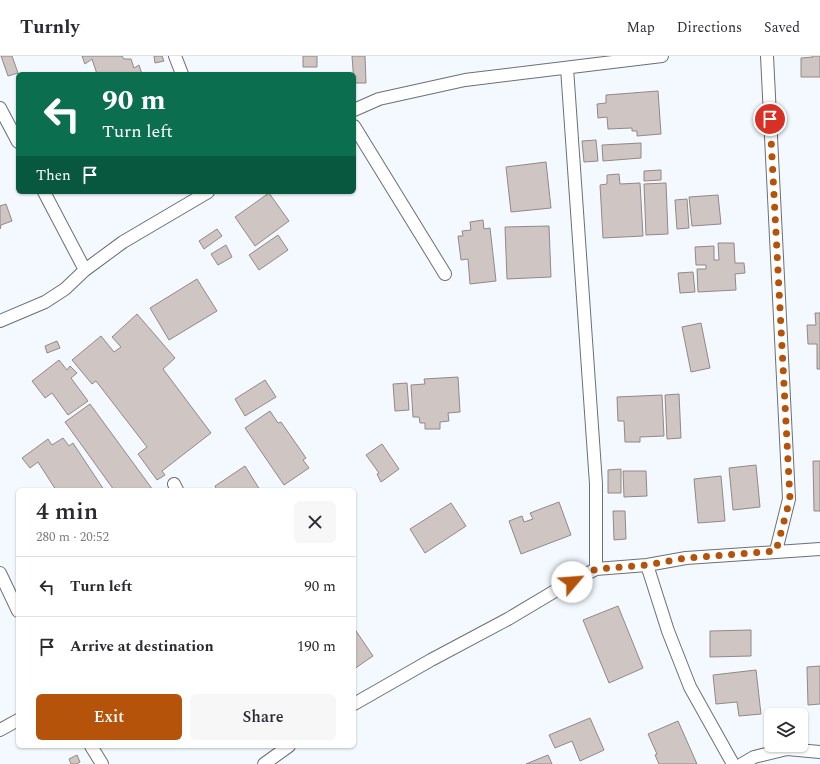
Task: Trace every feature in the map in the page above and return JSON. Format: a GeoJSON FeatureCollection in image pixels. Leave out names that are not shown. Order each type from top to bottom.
{"type":"FeatureCollection","features":[{"type":"Feature","properties":{"kind":"street"},"geometry":{"type":"LineString","coordinates":[[175,56],[181,72]]}},
{"type":"Feature","properties":{"kind":"street"},"geometry":{"type":"LineString","coordinates":[[356,109],[379,99],[465,80],[662,56]]}},
{"type":"Feature","properties":{"kind":"street"},"geometry":{"type":"LineString","coordinates":[[767,56],[790,499],[776,551]]}},
{"type":"Feature","properties":{"kind":"street"},"geometry":{"type":"LineString","coordinates":[[568,68],[596,484],[596,569]]}},
{"type":"Feature","properties":{"kind":"street"},"geometry":{"type":"LineString","coordinates":[[0,108],[16,138]]}},
{"type":"Feature","properties":{"kind":"street"},"geometry":{"type":"LineString","coordinates":[[356,129],[445,274]]}},
{"type":"Feature","properties":{"kind":"street"},"geometry":{"type":"LineString","coordinates":[[45,194],[85,270]]}},
{"type":"Feature","properties":{"kind":"street"},"geometry":{"type":"LineString","coordinates":[[0,321],[45,302],[65,290],[85,270],[123,242],[205,194]]}},
{"type":"Feature","properties":{"kind":"street"},"geometry":{"type":"LineString","coordinates":[[356,703],[596,569],[647,565],[686,558],[776,551],[820,550]]}},
{"type":"Feature","properties":{"kind":"street"},"geometry":{"type":"LineString","coordinates":[[647,565],[668,631],[690,688],[733,764]]}},
{"type":"Feature","properties":{"kind":"street"},"geometry":{"type":"LineString","coordinates":[[0,573],[16,607]]}},
{"type":"Feature","properties":{"kind":"street"},"geometry":{"type":"LineString","coordinates":[[0,730],[16,721]]}},
{"type":"Feature","properties":{"kind":"street"},"geometry":{"type":"LineString","coordinates":[[93,748],[102,764]]}},
{"type":"Feature","properties":{"kind":"street"},"geometry":{"type":"LineString","coordinates":[[264,764],[286,748]]}},
{"type":"Feature","properties":{"kind":"street"},"geometry":{"type":"LineString","coordinates":[[742,764],[754,757],[787,749],[820,752]]}},
{"type":"Feature","properties":{"kind":"building"},"geometry":{"type":"Polygon","coordinates":[[[1,56],[12,56],[18,72],[8,76],[1,56]]]}},
{"type":"Feature","properties":{"kind":"building"},"geometry":{"type":"Polygon","coordinates":[[[82,56],[122,56],[124,59],[131,59],[134,68],[139,65],[141,72],[96,72],[92,59],[85,64],[82,56]]]}},
{"type":"Feature","properties":{"kind":"building"},"geometry":{"type":"Polygon","coordinates":[[[154,56],[162,56],[164,61],[155,63],[154,56]]]}},
{"type":"Feature","properties":{"kind":"building"},"geometry":{"type":"Polygon","coordinates":[[[303,56],[317,56],[317,67],[303,67],[303,56]]]}},
{"type":"Feature","properties":{"kind":"building"},"geometry":{"type":"Polygon","coordinates":[[[352,56],[365,56],[366,83],[356,83],[356,72],[353,72],[352,56]]]}},
{"type":"Feature","properties":{"kind":"building"},"geometry":{"type":"Polygon","coordinates":[[[812,56],[820,56],[820,77],[801,77],[801,58],[813,57],[812,56]]]}},
{"type":"Feature","properties":{"kind":"building"},"geometry":{"type":"Polygon","coordinates":[[[658,91],[661,134],[637,136],[637,131],[632,131],[632,128],[608,129],[607,117],[598,118],[597,104],[606,103],[606,95],[658,91]]]}},
{"type":"Feature","properties":{"kind":"building"},"geometry":{"type":"Polygon","coordinates":[[[596,140],[598,161],[584,162],[582,141],[596,140]]]}},
{"type":"Feature","properties":{"kind":"building"},"geometry":{"type":"Polygon","coordinates":[[[641,143],[641,158],[603,161],[602,145],[641,143]]]}},
{"type":"Feature","properties":{"kind":"building"},"geometry":{"type":"Polygon","coordinates":[[[546,162],[551,208],[511,212],[506,167],[546,162]]]}},
{"type":"Feature","properties":{"kind":"building"},"geometry":{"type":"Polygon","coordinates":[[[661,170],[661,180],[644,181],[644,171],[661,170]]]}},
{"type":"Feature","properties":{"kind":"building"},"geometry":{"type":"Polygon","coordinates":[[[619,174],[620,184],[640,183],[643,236],[603,238],[600,185],[607,184],[607,175],[619,174]]]}},
{"type":"Feature","properties":{"kind":"building"},"geometry":{"type":"Polygon","coordinates":[[[666,183],[668,234],[646,235],[644,184],[666,183]]]}},
{"type":"Feature","properties":{"kind":"building"},"geometry":{"type":"Polygon","coordinates":[[[270,194],[289,221],[255,246],[235,217],[270,194]]]}},
{"type":"Feature","properties":{"kind":"building"},"geometry":{"type":"Polygon","coordinates":[[[718,195],[721,224],[692,226],[689,197],[718,195]]]}},
{"type":"Feature","properties":{"kind":"building"},"geometry":{"type":"Polygon","coordinates":[[[687,199],[689,228],[677,229],[675,200],[687,199]]]}},
{"type":"Feature","properties":{"kind":"building"},"geometry":{"type":"Polygon","coordinates":[[[6,204],[12,221],[1,225],[0,229],[0,206],[6,204]]]}},
{"type":"Feature","properties":{"kind":"building"},"geometry":{"type":"Polygon","coordinates":[[[483,220],[484,229],[490,228],[496,281],[470,284],[468,259],[461,260],[458,236],[463,236],[462,231],[471,230],[470,222],[483,220]]]}},
{"type":"Feature","properties":{"kind":"building"},"geometry":{"type":"Polygon","coordinates":[[[549,226],[551,277],[507,279],[505,227],[549,226]]]}},
{"type":"Feature","properties":{"kind":"building"},"geometry":{"type":"Polygon","coordinates":[[[217,229],[222,236],[204,249],[199,241],[217,229]]]}},
{"type":"Feature","properties":{"kind":"building"},"geometry":{"type":"Polygon","coordinates":[[[278,235],[288,250],[259,270],[249,255],[278,235]]]}},
{"type":"Feature","properties":{"kind":"building"},"geometry":{"type":"Polygon","coordinates":[[[718,243],[734,243],[735,263],[744,263],[745,273],[735,274],[736,290],[698,292],[697,269],[706,269],[706,265],[696,265],[695,247],[714,246],[714,260],[719,260],[718,243]]]}},
{"type":"Feature","properties":{"kind":"building"},"geometry":{"type":"Polygon","coordinates":[[[226,245],[232,257],[218,265],[211,254],[226,245]]]}},
{"type":"Feature","properties":{"kind":"building"},"geometry":{"type":"Polygon","coordinates":[[[693,272],[695,292],[680,293],[678,273],[693,272]]]}},
{"type":"Feature","properties":{"kind":"building"},"geometry":{"type":"Polygon","coordinates":[[[197,279],[217,311],[169,340],[150,308],[197,279]]]}},
{"type":"Feature","properties":{"kind":"building"},"geometry":{"type":"Polygon","coordinates":[[[815,313],[820,313],[820,369],[817,369],[817,344],[808,344],[807,325],[816,325],[815,313]]]}},
{"type":"Feature","properties":{"kind":"building"},"geometry":{"type":"Polygon","coordinates":[[[137,314],[175,358],[163,369],[211,433],[162,471],[165,475],[157,480],[138,454],[147,447],[96,381],[92,384],[72,360],[101,336],[114,352],[121,347],[112,337],[137,314]]]}},
{"type":"Feature","properties":{"kind":"building"},"geometry":{"type":"Polygon","coordinates":[[[701,323],[710,368],[691,372],[682,327],[701,323]]]}},
{"type":"Feature","properties":{"kind":"building"},"geometry":{"type":"Polygon","coordinates":[[[57,341],[60,348],[47,353],[45,346],[57,341]]]}},
{"type":"Feature","properties":{"kind":"building"},"geometry":{"type":"Polygon","coordinates":[[[59,360],[67,370],[70,366],[77,373],[71,378],[88,401],[68,415],[52,393],[45,398],[32,381],[59,360]]]}},
{"type":"Feature","properties":{"kind":"building"},"geometry":{"type":"Polygon","coordinates":[[[458,377],[460,412],[448,413],[449,421],[440,422],[440,429],[425,429],[425,423],[420,423],[419,417],[413,417],[411,385],[425,384],[424,379],[458,377]]]}},
{"type":"Feature","properties":{"kind":"building"},"geometry":{"type":"Polygon","coordinates":[[[265,380],[276,397],[245,416],[235,399],[265,380]]]}},
{"type":"Feature","properties":{"kind":"building"},"geometry":{"type":"Polygon","coordinates":[[[407,383],[409,410],[395,411],[393,384],[407,383]]]}},
{"type":"Feature","properties":{"kind":"building"},"geometry":{"type":"Polygon","coordinates":[[[679,394],[681,438],[667,439],[665,395],[679,394]]]}},
{"type":"Feature","properties":{"kind":"building"},"geometry":{"type":"Polygon","coordinates":[[[662,395],[664,436],[640,437],[640,442],[625,442],[624,421],[618,421],[617,397],[662,395]]]}},
{"type":"Feature","properties":{"kind":"building"},"geometry":{"type":"Polygon","coordinates":[[[90,404],[152,488],[113,488],[65,422],[90,404]]]}},
{"type":"Feature","properties":{"kind":"building"},"geometry":{"type":"Polygon","coordinates":[[[270,411],[278,423],[281,422],[306,458],[303,460],[309,468],[284,485],[245,428],[270,411]]]}},
{"type":"Feature","properties":{"kind":"building"},"geometry":{"type":"Polygon","coordinates":[[[63,438],[69,446],[73,443],[103,488],[55,488],[38,462],[30,468],[22,458],[48,439],[52,445],[63,438]]]}},
{"type":"Feature","properties":{"kind":"building"},"geometry":{"type":"Polygon","coordinates":[[[382,444],[399,469],[381,482],[377,474],[379,473],[366,455],[382,444]]]}},
{"type":"Feature","properties":{"kind":"building"},"geometry":{"type":"Polygon","coordinates":[[[813,461],[820,461],[820,511],[814,511],[813,461]]]}},
{"type":"Feature","properties":{"kind":"building"},"geometry":{"type":"Polygon","coordinates":[[[756,465],[760,507],[733,510],[729,468],[756,465]]]}},
{"type":"Feature","properties":{"kind":"building"},"geometry":{"type":"Polygon","coordinates":[[[245,466],[259,488],[216,488],[215,486],[245,466]]]}},
{"type":"Feature","properties":{"kind":"building"},"geometry":{"type":"Polygon","coordinates":[[[621,469],[621,493],[608,493],[608,470],[621,469]]]}},
{"type":"Feature","properties":{"kind":"building"},"geometry":{"type":"Polygon","coordinates":[[[623,471],[646,471],[647,496],[624,497],[623,471]]]}},
{"type":"Feature","properties":{"kind":"building"},"geometry":{"type":"Polygon","coordinates":[[[721,476],[725,521],[698,523],[694,479],[721,476]]]}},
{"type":"Feature","properties":{"kind":"building"},"geometry":{"type":"Polygon","coordinates":[[[559,502],[571,535],[521,554],[509,521],[522,516],[524,522],[533,519],[530,513],[559,502]]]}},
{"type":"Feature","properties":{"kind":"building"},"geometry":{"type":"Polygon","coordinates":[[[451,503],[466,526],[425,553],[410,529],[451,503]]]}},
{"type":"Feature","properties":{"kind":"building"},"geometry":{"type":"Polygon","coordinates":[[[613,511],[625,511],[626,539],[614,540],[613,511]]]}},
{"type":"Feature","properties":{"kind":"building"},"geometry":{"type":"Polygon","coordinates":[[[618,606],[643,668],[609,683],[583,620],[618,606]]]}},
{"type":"Feature","properties":{"kind":"building"},"geometry":{"type":"Polygon","coordinates":[[[751,630],[751,656],[710,657],[710,631],[751,630]]]}},
{"type":"Feature","properties":{"kind":"building"},"geometry":{"type":"Polygon","coordinates":[[[356,631],[373,656],[356,668],[356,631]]]}},
{"type":"Feature","properties":{"kind":"building"},"geometry":{"type":"Polygon","coordinates":[[[820,666],[820,704],[808,705],[807,667],[820,666]]]}},
{"type":"Feature","properties":{"kind":"building"},"geometry":{"type":"Polygon","coordinates":[[[756,670],[761,714],[739,716],[737,702],[716,704],[713,675],[756,670]]]}},
{"type":"Feature","properties":{"kind":"building"},"geometry":{"type":"Polygon","coordinates":[[[590,718],[604,750],[580,761],[572,741],[555,748],[549,735],[590,718]]]}},
{"type":"Feature","properties":{"kind":"building"},"geometry":{"type":"Polygon","coordinates":[[[678,721],[697,764],[659,764],[655,755],[657,754],[648,734],[678,721]]]}},
{"type":"Feature","properties":{"kind":"building"},"geometry":{"type":"Polygon","coordinates":[[[77,755],[80,762],[77,764],[71,764],[69,759],[77,755]]]}},
{"type":"Feature","properties":{"kind":"building"},"geometry":{"type":"Polygon","coordinates":[[[548,755],[552,764],[526,764],[548,755]]]}},
{"type":"Feature","properties":{"kind":"route"},"geometry":{"type":"LineString","coordinates":[[572,582],[596,569],[647,565],[686,558],[776,551],[790,499],[770,119]]}}]}
